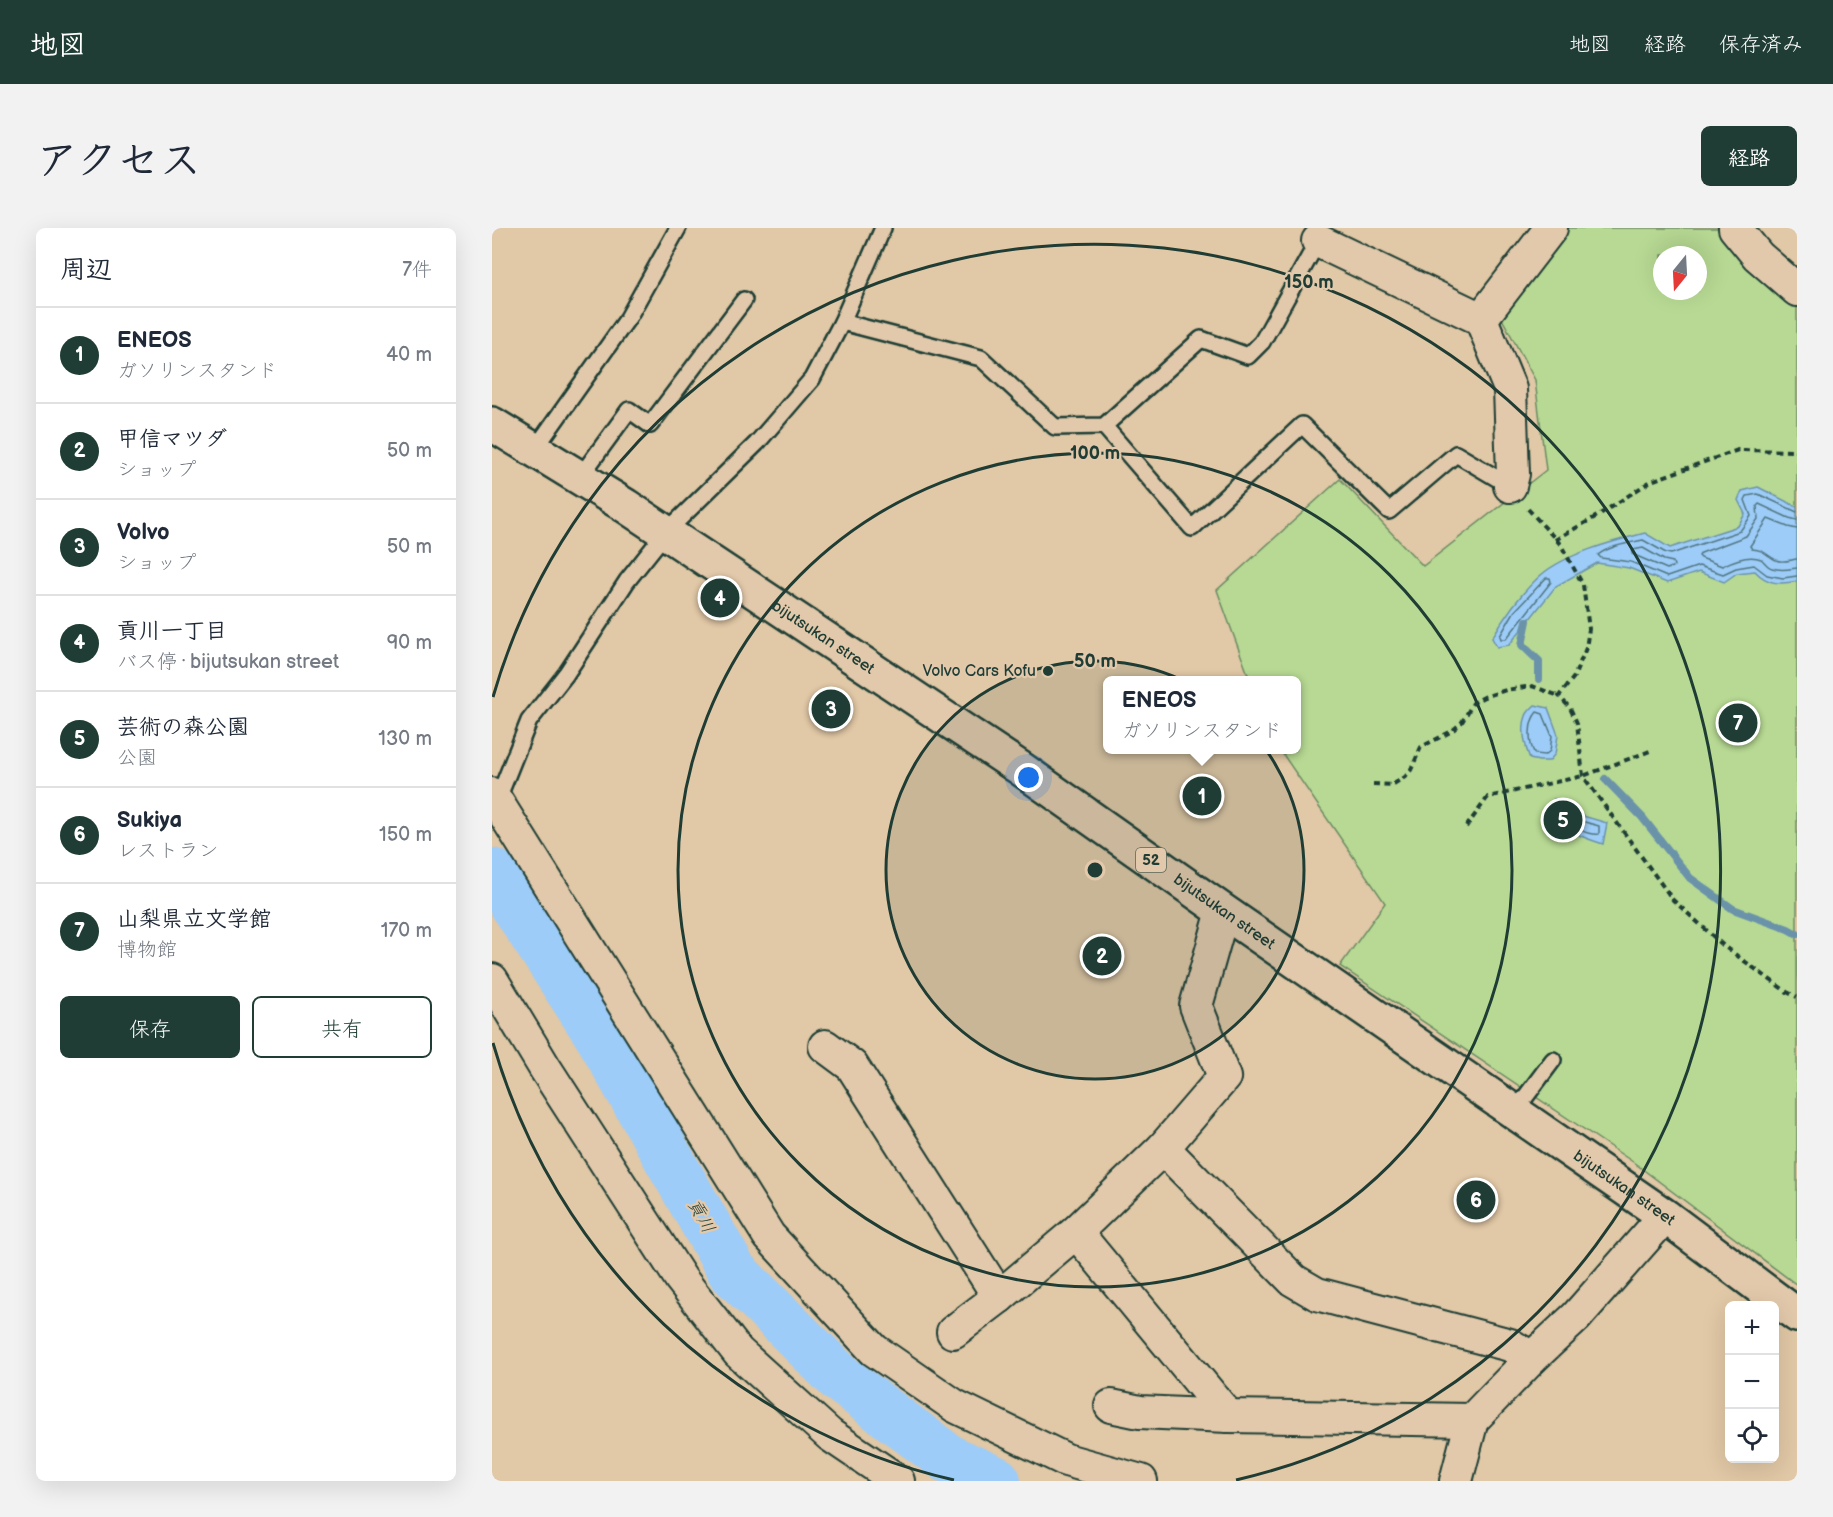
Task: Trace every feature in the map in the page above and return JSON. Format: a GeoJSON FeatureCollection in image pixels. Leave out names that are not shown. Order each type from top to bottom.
{"type":"FeatureCollection","features":[{"type":"Feature","properties":{"kind":"highway","name":"bijutsukan street"},"geometry":{"type":"LineString","coordinates":[[492,424],[666,532],[1020,768],[1665,1216],[1797,1315]]}},
{"type":"Feature","properties":{"kind":"street"},"geometry":{"type":"LineString","coordinates":[[1481,320],[1551,228]]}},
{"type":"Feature","properties":{"kind":"street"},"geometry":{"type":"LineString","coordinates":[[1735,228],[1758,256],[1797,290]]}},
{"type":"Feature","properties":{"kind":"street"},"geometry":{"type":"LineString","coordinates":[[1318,241],[1481,320],[1510,389],[1513,474],[1510,486]]}},
{"type":"Feature","properties":{"kind":"street"},"geometry":{"type":"LineString","coordinates":[[493,798],[769,1236],[874,1350],[965,1411],[1066,1460],[1141,1481]]}},
{"type":"Feature","properties":{"kind":"street"},"geometry":{"type":"LineString","coordinates":[[953,1332],[999,1297],[1076,1232],[1163,1148],[1224,1077],[1196,1006],[1223,911]]}},
{"type":"Feature","properties":{"kind":"street"},"geometry":{"type":"LineString","coordinates":[[492,980],[545,1068],[681,1279],[738,1352],[830,1435],[898,1481]]}},
{"type":"Feature","properties":{"kind":"street"},"geometry":{"type":"LineString","coordinates":[[825,1046],[852,1066],[999,1297]]}},
{"type":"Feature","properties":{"kind":"street"},"geometry":{"type":"LineString","coordinates":[[1163,1148],[1293,1280],[1301,1285],[1317,1294],[1510,1345],[1532,1358]]}},
{"type":"Feature","properties":{"kind":"street"},"geometry":{"type":"LineString","coordinates":[[1456,1481],[1472,1420],[1532,1358],[1576,1317],[1665,1216]]}},
{"type":"Feature","properties":{"kind":"street"},"geometry":{"type":"LineString","coordinates":[[1076,1232],[1228,1416]]}},
{"type":"Feature","properties":{"kind":"street"},"geometry":{"type":"LineString","coordinates":[[1111,1406],[1140,1412],[1228,1416],[1472,1420]]}},
{"type":"Feature","properties":{"kind":"lane"},"geometry":{"type":"LineString","coordinates":[[535,449],[628,318],[678,228]]}},
{"type":"Feature","properties":{"kind":"lane"},"geometry":{"type":"LineString","coordinates":[[493,798],[529,721],[566,674],[627,581],[666,532],[757,443],[813,379],[842,322],[883,228]]}},
{"type":"Feature","properties":{"kind":"lane"},"geometry":{"type":"LineString","coordinates":[[842,322],[981,358],[1055,427],[1104,426],[1201,339],[1248,356],[1262,342],[1318,241]]}},
{"type":"Feature","properties":{"kind":"lane"},"geometry":{"type":"LineString","coordinates":[[580,477],[629,410],[650,425],[744,300]]}},
{"type":"Feature","properties":{"kind":"lane"},"geometry":{"type":"LineString","coordinates":[[1104,426],[1192,528],[1302,425],[1389,511],[1456,454],[1510,486]]}},
{"type":"Feature","properties":{"kind":"lane"},"geometry":{"type":"LineString","coordinates":[[1515,1111],[1553,1060]]}},
{"type":"Feature","properties":{"kind":"path"},"geometry":{"type":"LineString","coordinates":[[1555,540],[1651,481],[1738,450],[1797,451]]}},
{"type":"Feature","properties":{"kind":"path"},"geometry":{"type":"LineString","coordinates":[[1510,486],[1561,545],[1582,585],[1589,629],[1586,648],[1574,677],[1559,696]]}},
{"type":"Feature","properties":{"kind":"path"},"geometry":{"type":"LineString","coordinates":[[1373,784],[1392,785],[1405,777],[1411,770],[1421,747],[1452,731],[1462,722],[1473,703],[1484,697],[1506,690],[1532,686],[1559,696],[1570,708],[1577,723],[1583,776],[1672,900],[1725,947],[1797,997]]}},
{"type":"Feature","properties":{"kind":"path"},"geometry":{"type":"LineString","coordinates":[[1467,827],[1488,797],[1583,776],[1650,751]]}},
{"type":"Feature","properties":{"kind":"green space"},"geometry":{"type":"Polygon","coordinates":[[[1564,228],[1724,228],[1797,300],[1797,1285],[1633,1162],[1340,966],[1385,903],[1283,754],[1301,754],[1301,676],[1249,676],[1217,590],[1340,479],[1423,566],[1546,470],[1535,380],[1499,313],[1564,228]]]}},
{"type":"Feature","properties":{"kind":"water"},"geometry":{"type":"Polygon","coordinates":[[[1758,487],[1797,507],[1797,581],[1774,582],[1764,579],[1755,571],[1737,573],[1724,582],[1699,572],[1667,583],[1629,568],[1597,563],[1556,586],[1509,645],[1497,647],[1492,638],[1508,612],[1527,589],[1551,567],[1590,549],[1645,533],[1670,548],[1738,526],[1745,514],[1738,500],[1742,491],[1758,487]]]}},
{"type":"Feature","properties":{"kind":"water"},"geometry":{"type":"Polygon","coordinates":[[[1535,705],[1548,708],[1558,735],[1555,754],[1549,761],[1530,759],[1527,749],[1525,721],[1527,713],[1535,705]]]}},
{"type":"Feature","properties":{"kind":"water"},"geometry":{"type":"Polygon","coordinates":[[[1554,799],[1567,804],[1583,816],[1607,823],[1603,844],[1579,835],[1558,822],[1548,808],[1554,799]]]}},
{"type":"Feature","properties":{"kind":"waterway"},"geometry":{"type":"LineString","coordinates":[[1527,621],[1522,645],[1539,661],[1539,679]]}},
{"type":"Feature","properties":{"kind":"waterway"},"geometry":{"type":"LineString","coordinates":[[1605,779],[1642,817],[1690,878],[1733,909],[1797,934]]}},
{"type":"Feature","properties":{"kind":"waterway","name":"貢川"},"geometry":{"type":"LineString","coordinates":[[492,873],[601,1038],[732,1271],[841,1379],[950,1460],[996,1481]]}},
{"type":"Feature","properties":{"kind":"place","name":"貢川一丁目"},"geometry":{"type":"Point","coordinates":[720,598]}},
{"type":"Feature","properties":{"kind":"place","name":"Volvo Cars Kofu"},"geometry":{"type":"Point","coordinates":[1048,671]}},
{"type":"Feature","properties":{"kind":"place","name":"Volvo"},"geometry":{"type":"Point","coordinates":[831,709]}},
{"type":"Feature","properties":{"kind":"place","name":"山梨県立文学館"},"geometry":{"type":"Point","coordinates":[1738,723]}},
{"type":"Feature","properties":{"kind":"place","name":"ENEOS"},"geometry":{"type":"Point","coordinates":[1202,796]}},
{"type":"Feature","properties":{"kind":"place","name":"芸術の森公園"},"geometry":{"type":"Point","coordinates":[1563,820]}},
{"type":"Feature","properties":{"kind":"place","name":"甲信マツダ"},"geometry":{"type":"Point","coordinates":[1102,956]}},
{"type":"Feature","properties":{"kind":"place","name":"Sukiya"},"geometry":{"type":"Point","coordinates":[1476,1200]}}]}
